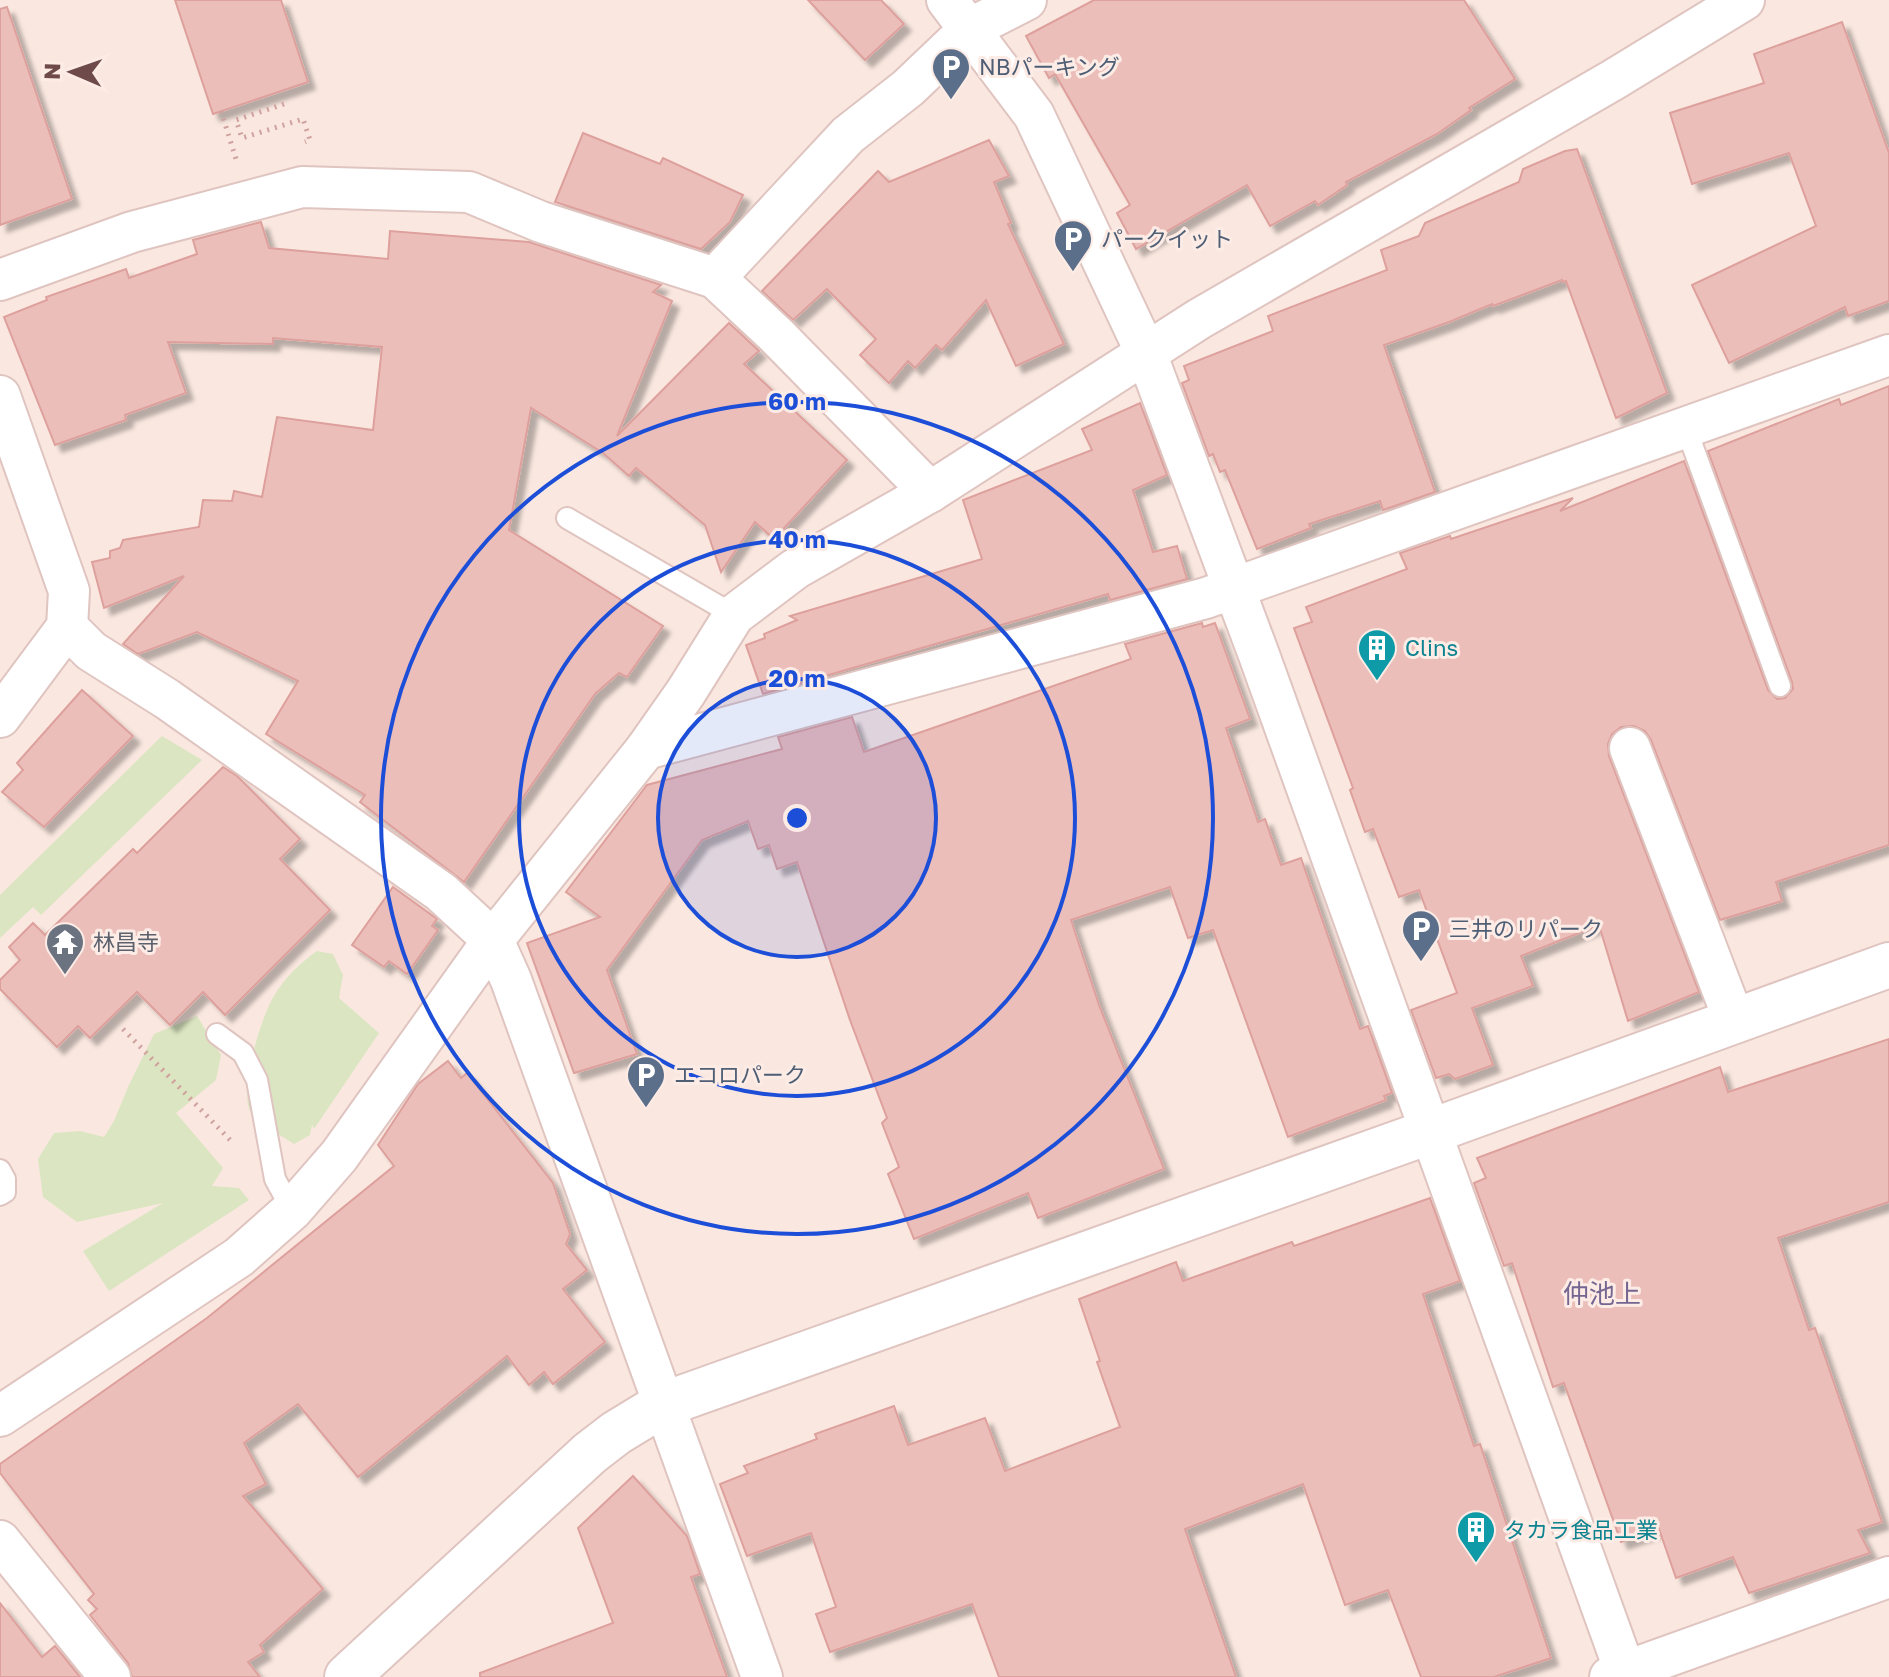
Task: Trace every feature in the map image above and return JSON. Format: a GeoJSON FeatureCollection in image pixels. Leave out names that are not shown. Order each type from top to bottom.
{"type":"FeatureCollection","features":[{"type":"Feature","properties":{"kind":"street"},"geometry":{"type":"LineString","coordinates":[[715,278],[848,135],[908,88],[959,14],[1026,0]]}},
{"type":"Feature","properties":{"kind":"street"},"geometry":{"type":"LineString","coordinates":[[0,1416],[239,1257],[292,1210],[339,1156],[493,940],[646,749],[734,615],[795,569],[930,492],[1199,319],[1613,80],[1744,0]]}},
{"type":"Feature","properties":{"kind":"street"},"geometry":{"type":"LineString","coordinates":[[959,14],[1034,115],[1146,353],[1234,588],[1621,1675],[1889,1577]]}},
{"type":"Feature","properties":{"kind":"street"},"geometry":{"type":"LineString","coordinates":[[0,280],[132,232],[302,187],[469,192],[541,222],[715,278],[776,335],[930,492]]}},
{"type":"Feature","properties":{"kind":"street"},"geometry":{"type":"LineString","coordinates":[[646,749],[1206,598],[1540,468],[1686,428],[1889,355]]}},
{"type":"Feature","properties":{"kind":"street"},"geometry":{"type":"LineString","coordinates":[[0,396],[69,591],[67,627],[0,717]]}},
{"type":"Feature","properties":{"kind":"street"},"geometry":{"type":"LineString","coordinates":[[67,627],[91,651],[167,699],[441,892],[493,940],[511,980],[762,1677]]}},
{"type":"Feature","properties":{"kind":"street"},"geometry":{"type":"LineString","coordinates":[[1630,748],[1734,1020]]}},
{"type":"Feature","properties":{"kind":"street"},"geometry":{"type":"LineString","coordinates":[[347,1677],[590,1453],[662,1405],[1889,965]]}},
{"type":"Feature","properties":{"kind":"street"},"geometry":{"type":"LineString","coordinates":[[0,1541],[110,1677]]}},
{"type":"Feature","properties":{"kind":"lane"},"geometry":{"type":"LineString","coordinates":[[1686,428],[1780,686]]}},
{"type":"Feature","properties":{"kind":"lane"},"geometry":{"type":"LineString","coordinates":[[567,518],[734,615]]}},
{"type":"Feature","properties":{"kind":"lane"},"geometry":{"type":"LineString","coordinates":[[217,1034],[243,1053],[257,1080],[275,1179],[292,1210]]}},
{"type":"Feature","properties":{"kind":"lane"},"geometry":{"type":"LineString","coordinates":[[0,1170],[5,1179],[5,1192],[0,1195]]}},
{"type":"Feature","properties":{"kind":"path"},"geometry":{"type":"LineString","coordinates":[[284,104],[236,120],[242,138],[303,119],[310,140],[296,145]]}},
{"type":"Feature","properties":{"kind":"path"},"geometry":{"type":"LineString","coordinates":[[221,111],[249,201]]}},
{"type":"Feature","properties":{"kind":"path"},"geometry":{"type":"LineString","coordinates":[[123,1029],[233,1143]]}},
{"type":"Feature","properties":{"kind":"green space"},"geometry":{"type":"Polygon","coordinates":[[[162,736],[202,760],[41,915],[33,907],[0,938],[0,895],[162,736]]]}},
{"type":"Feature","properties":{"kind":"green space"},"geometry":{"type":"Polygon","coordinates":[[[317,951],[333,954],[343,975],[339,998],[379,1033],[314,1129],[312,1125],[310,1135],[294,1144],[252,1115],[247,1090],[257,1037],[274,996],[293,971],[317,951]]]}},
{"type":"Feature","properties":{"kind":"green space"},"geometry":{"type":"Polygon","coordinates":[[[197,1016],[221,1055],[216,1080],[176,1113],[223,1168],[212,1186],[239,1188],[249,1200],[109,1291],[83,1251],[163,1203],[77,1222],[43,1197],[38,1159],[54,1133],[80,1131],[104,1137],[154,1034],[197,1016]]]}},
{"type":"Feature","properties":{"kind":"building"},"geometry":{"type":"Polygon","coordinates":[[[175,0],[281,0],[308,82],[213,114],[175,0]]]}},
{"type":"Feature","properties":{"kind":"building"},"geometry":{"type":"Polygon","coordinates":[[[808,0],[881,0],[904,24],[865,60],[808,0]]]}},
{"type":"Feature","properties":{"kind":"building"},"geometry":{"type":"Polygon","coordinates":[[[1094,0],[1464,0],[1515,79],[1469,108],[1471,110],[1437,134],[1346,182],[1347,185],[1318,205],[1315,201],[1270,226],[1247,185],[1136,249],[1117,213],[1130,205],[1055,74],[1049,78],[1026,36],[1094,0]]]}},
{"type":"Feature","properties":{"kind":"building"},"geometry":{"type":"Polygon","coordinates":[[[7,7],[72,199],[0,225],[0,9],[7,7]]]}},
{"type":"Feature","properties":{"kind":"building"},"geometry":{"type":"Polygon","coordinates":[[[1842,22],[1889,153],[1889,301],[1848,316],[1845,307],[1729,363],[1692,285],[1816,226],[1789,153],[1692,184],[1670,113],[1764,83],[1754,54],[1842,22]]]}},
{"type":"Feature","properties":{"kind":"building"},"geometry":{"type":"Polygon","coordinates":[[[583,133],[660,164],[663,158],[743,195],[730,222],[701,249],[555,202],[583,133]]]}},
{"type":"Feature","properties":{"kind":"building"},"geometry":{"type":"Polygon","coordinates":[[[989,140],[1009,176],[994,182],[1011,223],[1008,224],[1064,344],[1016,366],[986,300],[942,350],[936,345],[915,368],[908,361],[889,383],[860,355],[876,339],[827,289],[793,320],[762,291],[878,171],[889,182],[989,140]]]}},
{"type":"Feature","properties":{"kind":"building"},"geometry":{"type":"Polygon","coordinates":[[[1577,149],[1667,393],[1616,418],[1566,281],[1562,280],[1384,345],[1435,492],[1383,510],[1380,501],[1309,524],[1311,528],[1257,549],[1225,470],[1220,472],[1213,454],[1209,456],[1182,383],[1189,380],[1184,366],[1273,331],[1268,316],[1387,270],[1381,250],[1419,236],[1425,223],[1519,182],[1523,169],[1577,149]]]}},
{"type":"Feature","properties":{"kind":"building"},"geometry":{"type":"Polygon","coordinates":[[[261,222],[269,248],[388,259],[390,231],[529,242],[661,285],[653,292],[672,301],[617,436],[729,323],[759,351],[744,364],[847,460],[774,539],[755,522],[721,572],[705,525],[636,468],[629,476],[603,453],[531,408],[509,530],[663,626],[627,677],[619,673],[595,694],[464,882],[360,802],[365,795],[266,734],[298,681],[197,632],[138,654],[123,644],[184,576],[104,608],[92,562],[110,558],[110,551],[120,548],[123,540],[199,527],[203,500],[232,501],[234,491],[262,497],[277,417],[373,430],[382,347],[273,338],[273,344],[168,342],[186,393],[125,415],[126,420],[55,445],[4,317],[47,300],[46,297],[126,269],[129,278],[197,254],[193,240],[261,222]]]}},
{"type":"Feature","properties":{"kind":"building"},"geometry":{"type":"Polygon","coordinates":[[[1889,386],[1889,845],[1776,882],[1782,901],[1720,920],[1651,740],[1645,731],[1634,726],[1621,727],[1612,734],[1608,744],[1609,756],[1699,992],[1628,1021],[1599,925],[1521,956],[1533,986],[1472,1008],[1493,1065],[1455,1079],[1449,1074],[1436,1078],[1411,1010],[1457,993],[1419,890],[1399,897],[1373,829],[1365,832],[1350,790],[1353,788],[1294,628],[1312,622],[1306,607],[1407,569],[1400,553],[1573,498],[1560,511],[1684,461],[1768,690],[1777,699],[1785,698],[1793,689],[1792,682],[1708,451],[1839,399],[1841,405],[1889,386]]]}},
{"type":"Feature","properties":{"kind":"building"},"geometry":{"type":"Polygon","coordinates":[[[1140,403],[1167,475],[1133,490],[1153,552],[1177,546],[1187,579],[1110,600],[1108,594],[763,694],[746,645],[797,620],[790,616],[982,559],[963,500],[1092,450],[1082,429],[1140,403]]]}},
{"type":"Feature","properties":{"kind":"building"},"geometry":{"type":"Polygon","coordinates":[[[1202,623],[1203,627],[1215,623],[1250,719],[1226,728],[1258,822],[1265,819],[1281,865],[1301,858],[1360,1029],[1368,1026],[1392,1093],[1384,1096],[1386,1100],[1288,1137],[1213,930],[1188,938],[1170,887],[1071,920],[1099,1005],[1164,1169],[1038,1218],[1028,1193],[914,1239],[888,1174],[899,1167],[882,1123],[887,1118],[850,1020],[797,862],[777,869],[769,845],[758,849],[748,821],[702,840],[607,970],[637,1054],[574,1073],[527,943],[600,917],[566,892],[647,785],[782,749],[778,737],[852,717],[864,752],[1131,659],[1125,644],[1202,623]]]}},
{"type":"Feature","properties":{"kind":"building"},"geometry":{"type":"Polygon","coordinates":[[[82,690],[133,736],[44,827],[2,792],[23,770],[17,763],[82,690]]]}},
{"type":"Feature","properties":{"kind":"building"},"geometry":{"type":"Polygon","coordinates":[[[223,767],[237,776],[300,839],[280,859],[330,910],[225,1015],[203,992],[170,1025],[137,992],[90,1038],[78,1026],[57,1047],[0,989],[0,980],[20,960],[9,947],[33,923],[45,935],[133,849],[137,853],[223,767]]]}},
{"type":"Feature","properties":{"kind":"building"},"geometry":{"type":"Polygon","coordinates":[[[393,887],[437,919],[432,926],[438,930],[407,974],[389,961],[384,967],[352,945],[393,887]]]}},
{"type":"Feature","properties":{"kind":"building"},"geometry":{"type":"Polygon","coordinates":[[[1889,1039],[1889,1202],[1778,1238],[1809,1330],[1815,1328],[1882,1522],[1858,1530],[1870,1553],[1749,1593],[1733,1557],[1676,1578],[1659,1529],[1621,1542],[1564,1383],[1553,1387],[1512,1263],[1504,1266],[1474,1183],[1486,1178],[1477,1158],[1720,1067],[1728,1092],[1889,1039]]]}},
{"type":"Feature","properties":{"kind":"building"},"geometry":{"type":"Polygon","coordinates":[[[448,1061],[461,1078],[467,1073],[553,1183],[570,1234],[566,1244],[587,1270],[563,1289],[605,1342],[553,1384],[544,1372],[529,1385],[507,1356],[358,1477],[298,1404],[244,1443],[266,1484],[243,1496],[323,1589],[260,1645],[264,1652],[248,1662],[260,1677],[132,1677],[128,1663],[90,1615],[97,1609],[88,1600],[94,1594],[0,1473],[0,1464],[207,1318],[394,1166],[378,1145],[418,1084],[448,1061]]]}},
{"type":"Feature","properties":{"kind":"building"},"geometry":{"type":"Polygon","coordinates":[[[1430,1198],[1460,1281],[1423,1294],[1474,1446],[1480,1444],[1551,1658],[1494,1677],[1421,1677],[1388,1590],[1345,1605],[1303,1484],[1185,1529],[1236,1677],[999,1677],[972,1604],[830,1652],[816,1614],[836,1607],[811,1533],[747,1556],[720,1484],[748,1473],[744,1466],[817,1439],[815,1434],[894,1406],[908,1445],[985,1418],[1005,1471],[1120,1427],[1079,1299],[1176,1262],[1183,1281],[1430,1198]]]}},
{"type":"Feature","properties":{"kind":"building"},"geometry":{"type":"Polygon","coordinates":[[[633,1476],[687,1536],[700,1574],[691,1577],[727,1677],[480,1677],[480,1673],[613,1623],[578,1528],[633,1476]]]}},
{"type":"Feature","properties":{"kind":"building"},"geometry":{"type":"Polygon","coordinates":[[[0,1603],[42,1657],[55,1646],[80,1677],[0,1677],[0,1603]]]}},
{"type":"Feature","properties":{"kind":"place","name":"NBパーキング"},"geometry":{"type":"Point","coordinates":[951,101]}},
{"type":"Feature","properties":{"kind":"place","name":"パークイット"},"geometry":{"type":"Point","coordinates":[1073,273]}},
{"type":"Feature","properties":{"kind":"place","name":"Clins"},"geometry":{"type":"Point","coordinates":[1377,682]}},
{"type":"Feature","properties":{"kind":"place","name":"三井のリパーク"},"geometry":{"type":"Point","coordinates":[1421,963]}},
{"type":"Feature","properties":{"kind":"place","name":"林昌寺"},"geometry":{"type":"Point","coordinates":[65,976]}},
{"type":"Feature","properties":{"kind":"place","name":"エコロパーク"},"geometry":{"type":"Point","coordinates":[646,1109]}},
{"type":"Feature","properties":{"kind":"place","name":"タカラ食品工業"},"geometry":{"type":"Point","coordinates":[1476,1564]}},
{"type":"Feature","properties":{"kind":"district","name":"仲池上"},"geometry":{"type":"Point","coordinates":[1602,1294]}}]}
